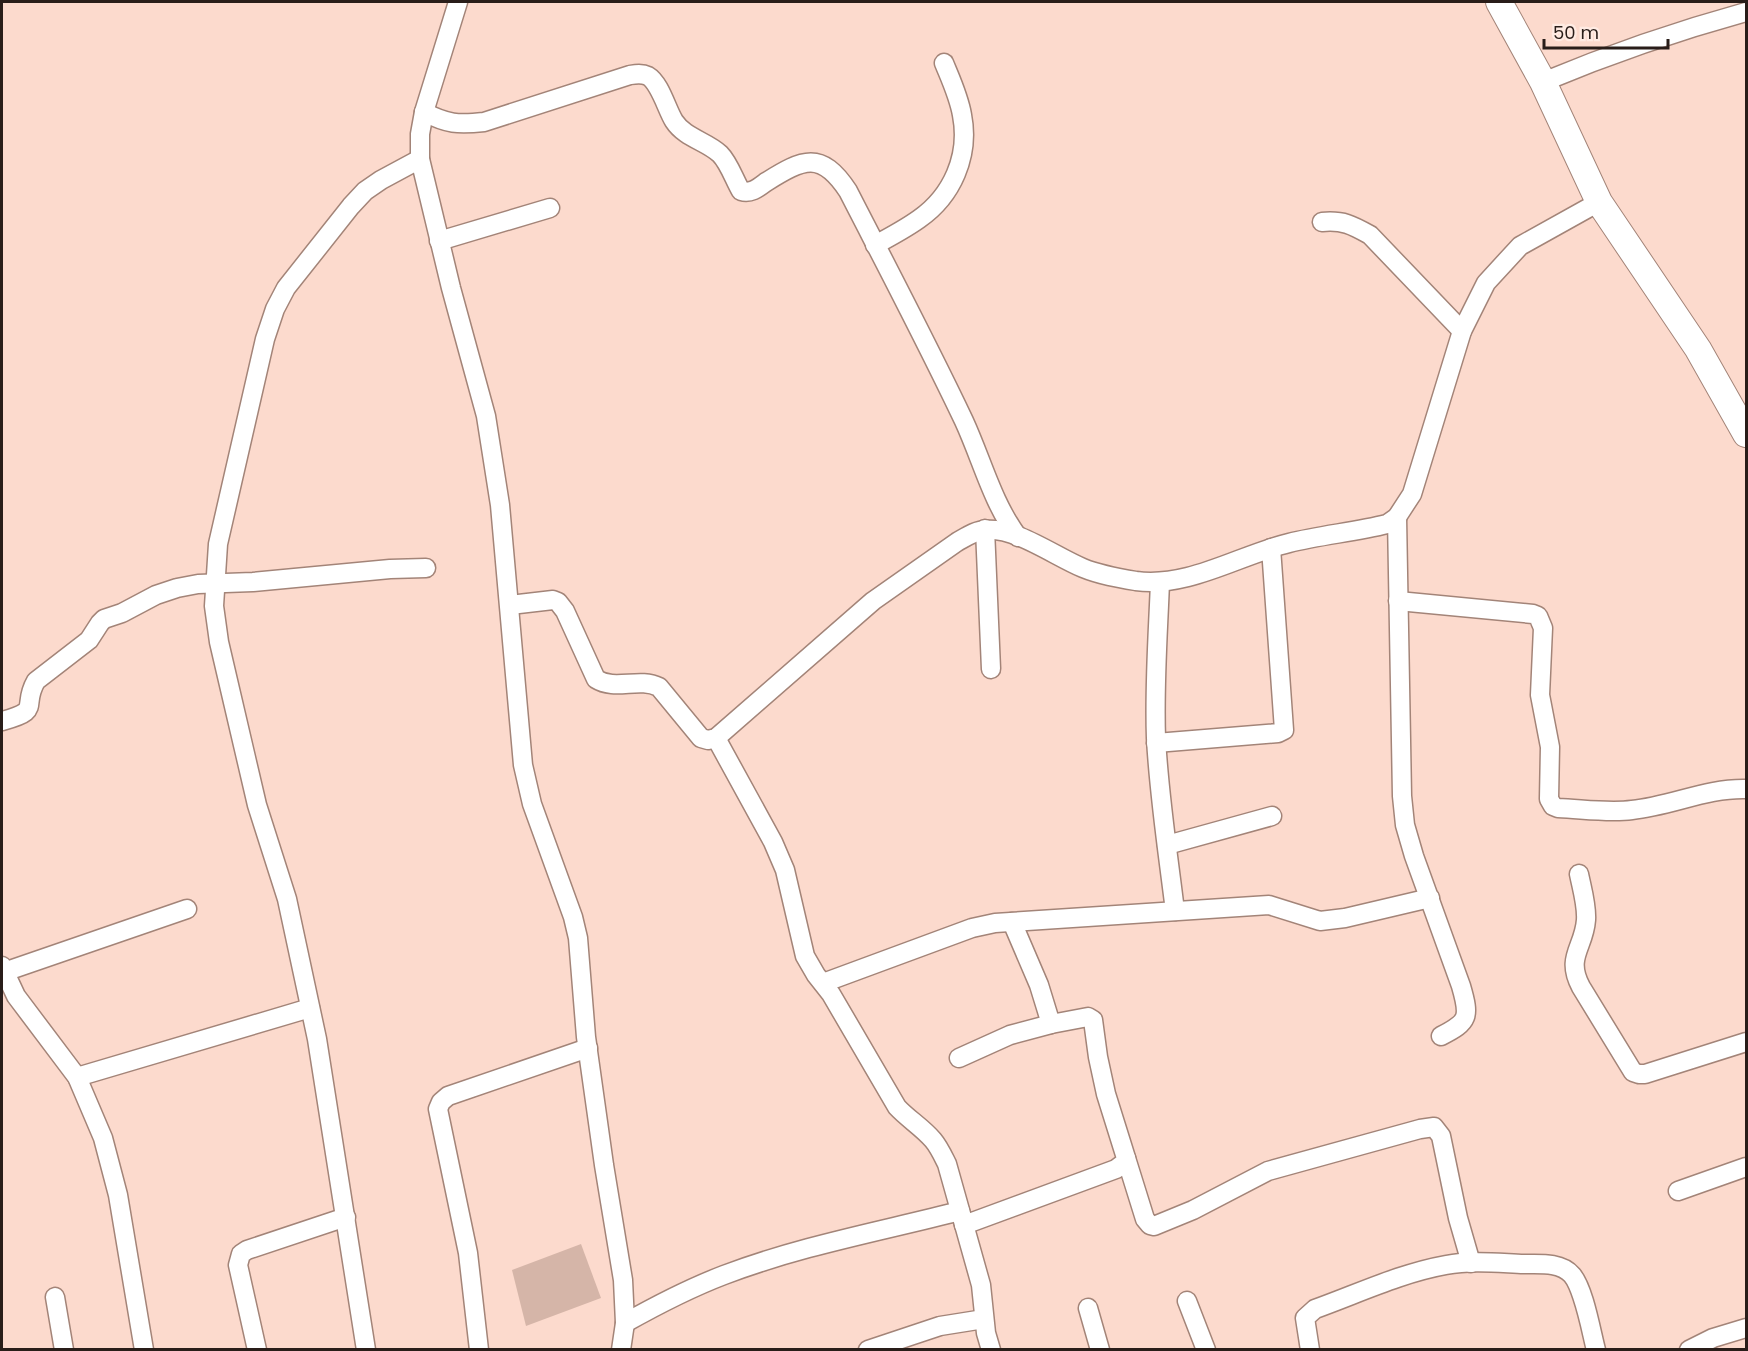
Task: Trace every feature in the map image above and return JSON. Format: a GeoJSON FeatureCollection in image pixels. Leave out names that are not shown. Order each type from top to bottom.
{"type":"FeatureCollection","features":[{"type":"Feature","properties":{"kind":"street"},"geometry":{"type":"LineString","coordinates":[[458,2],[424,112],[420,134],[420,159],[486,416],[500,505],[522,765],[532,804],[573,917],[578,938],[588,1048],[623,1280],[625,1323],[621,1350]]}},
{"type":"Feature","properties":{"kind":"street"},"geometry":{"type":"LineString","coordinates":[[1499,2],[1543,82],[1599,202],[1698,349],[1746,434]]}},
{"type":"Feature","properties":{"kind":"street"},"geometry":{"type":"LineString","coordinates":[[1543,82],[1616,52],[1746,12]]}},
{"type":"Feature","properties":{"kind":"street"},"geometry":{"type":"LineString","coordinates":[[876,245],[919,219],[938,203],[952,184],[961,161],[964,136],[963,117],[959,100],[944,63]]}},
{"type":"Feature","properties":{"kind":"street"},"geometry":{"type":"LineString","coordinates":[[424,112],[444,122],[462,125],[484,122],[630,75],[641,74],[649,76],[654,82],[681,130],[722,156],[741,191],[747,193],[754,190],[789,168],[807,162],[822,164],[836,173],[876,245],[974,442],[1003,517],[1018,537]]}},
{"type":"Feature","properties":{"kind":"street"},"geometry":{"type":"LineString","coordinates":[[366,1350],[346,1216],[310,1008],[287,898],[257,805],[219,642],[214,606],[214,583],[218,544],[265,339],[275,309],[286,288],[351,206],[381,180],[420,159]]}},
{"type":"Feature","properties":{"kind":"street"},"geometry":{"type":"LineString","coordinates":[[510,605],[553,600],[558,602],[565,611],[596,679],[603,683],[649,682],[659,687],[701,738],[708,740],[716,738],[873,601],[970,534],[985,530],[999,530],[1084,568],[1108,576],[1160,582],[1182,578],[1271,548],[1319,536],[1387,524],[1406,507],[1416,483],[1462,331],[1486,283],[1521,246],[1599,202]]}},
{"type":"Feature","properties":{"kind":"street"},"geometry":{"type":"LineString","coordinates":[[440,241],[550,208]]}},
{"type":"Feature","properties":{"kind":"street"},"geometry":{"type":"LineString","coordinates":[[1322,222],[1337,220],[1353,225],[1370,235],[1462,331]]}},
{"type":"Feature","properties":{"kind":"street"},"geometry":{"type":"LineString","coordinates":[[1397,517],[1402,796],[1405,825],[1461,986],[1466,1010],[1465,1020],[1458,1027],[1441,1036]]}},
{"type":"Feature","properties":{"kind":"street"},"geometry":{"type":"LineString","coordinates":[[985,530],[991,669]]}},
{"type":"Feature","properties":{"kind":"street"},"geometry":{"type":"LineString","coordinates":[[1156,743],[1278,734],[1284,730],[1271,548]]}},
{"type":"Feature","properties":{"kind":"street"},"geometry":{"type":"LineString","coordinates":[[2,721],[20,716],[29,708],[36,681],[89,640],[104,619],[122,613],[156,595],[177,588],[214,583],[426,568]]}},
{"type":"Feature","properties":{"kind":"street"},"geometry":{"type":"LineString","coordinates":[[1160,582],[1155,692],[1156,743],[1176,911]]}},
{"type":"Feature","properties":{"kind":"street"},"geometry":{"type":"LineString","coordinates":[[1398,601],[1538,616],[1543,628],[1540,694],[1550,747],[1549,799],[1553,806],[1608,811],[1634,810],[1717,790],[1746,789]]}},
{"type":"Feature","properties":{"kind":"street"},"geometry":{"type":"LineString","coordinates":[[716,738],[785,870],[805,956],[810,966],[823,983],[897,1107],[908,1120],[931,1137],[947,1164],[981,1284],[984,1319],[991,1350]]}},
{"type":"Feature","properties":{"kind":"street"},"geometry":{"type":"LineString","coordinates":[[1167,845],[1272,816]]}},
{"type":"Feature","properties":{"kind":"street"},"geometry":{"type":"LineString","coordinates":[[1579,874],[1586,920],[1575,956],[1575,972],[1581,987],[1633,1072],[1645,1074],[1746,1042]]}},
{"type":"Feature","properties":{"kind":"street"},"geometry":{"type":"LineString","coordinates":[[823,983],[972,928],[994,923],[1269,905],[1320,921],[1345,918],[1430,898]]}},
{"type":"Feature","properties":{"kind":"street"},"geometry":{"type":"LineString","coordinates":[[144,1350],[118,1195],[103,1138],[76,1077],[16,996],[3,969],[187,909]]}},
{"type":"Feature","properties":{"kind":"street"},"geometry":{"type":"LineString","coordinates":[[1012,922],[1039,985],[1051,1024]]}},
{"type":"Feature","properties":{"kind":"street"},"geometry":{"type":"LineString","coordinates":[[76,1077],[310,1008]]}},
{"type":"Feature","properties":{"kind":"street"},"geometry":{"type":"LineString","coordinates":[[959,1058],[1010,1035],[1088,1017],[1093,1020],[1106,1094],[1145,1219],[1154,1226],[1193,1210],[1268,1171],[1420,1129],[1434,1128],[1441,1136],[1458,1218],[1471,1263]]}},
{"type":"Feature","properties":{"kind":"street"},"geometry":{"type":"LineString","coordinates":[[479,1350],[468,1254],[438,1109],[441,1101],[448,1096],[588,1048]]}},
{"type":"Feature","properties":{"kind":"street"},"geometry":{"type":"LineString","coordinates":[[625,1323],[674,1297],[724,1275],[812,1248],[962,1218],[1116,1169],[1124,1163],[1126,1158]]}},
{"type":"Feature","properties":{"kind":"street"},"geometry":{"type":"LineString","coordinates":[[1678,1191],[1746,1167]]}},
{"type":"Feature","properties":{"kind":"street"},"geometry":{"type":"LineString","coordinates":[[257,1350],[239,1271],[238,1259],[241,1254],[346,1216]]}},
{"type":"Feature","properties":{"kind":"street"},"geometry":{"type":"LineString","coordinates":[[1310,1350],[1305,1318],[1315,1309],[1421,1271],[1446,1265],[1471,1263],[1545,1264],[1559,1266],[1572,1275],[1579,1288],[1596,1350]]}},
{"type":"Feature","properties":{"kind":"street"},"geometry":{"type":"LineString","coordinates":[[55,1297],[64,1350]]}},
{"type":"Feature","properties":{"kind":"street"},"geometry":{"type":"LineString","coordinates":[[1187,1301],[1206,1350]]}},
{"type":"Feature","properties":{"kind":"street"},"geometry":{"type":"LineString","coordinates":[[1088,1308],[1100,1350]]}},
{"type":"Feature","properties":{"kind":"street"},"geometry":{"type":"LineString","coordinates":[[868,1350],[940,1326],[984,1319]]}},
{"type":"Feature","properties":{"kind":"street"},"geometry":{"type":"LineString","coordinates":[[1692,1349],[1713,1338],[1746,1328]]}},
{"type":"Feature","properties":{"kind":"building"},"geometry":{"type":"Polygon","coordinates":[[[581,1244],[601,1298],[526,1326],[512,1270],[581,1244]]]}}]}
